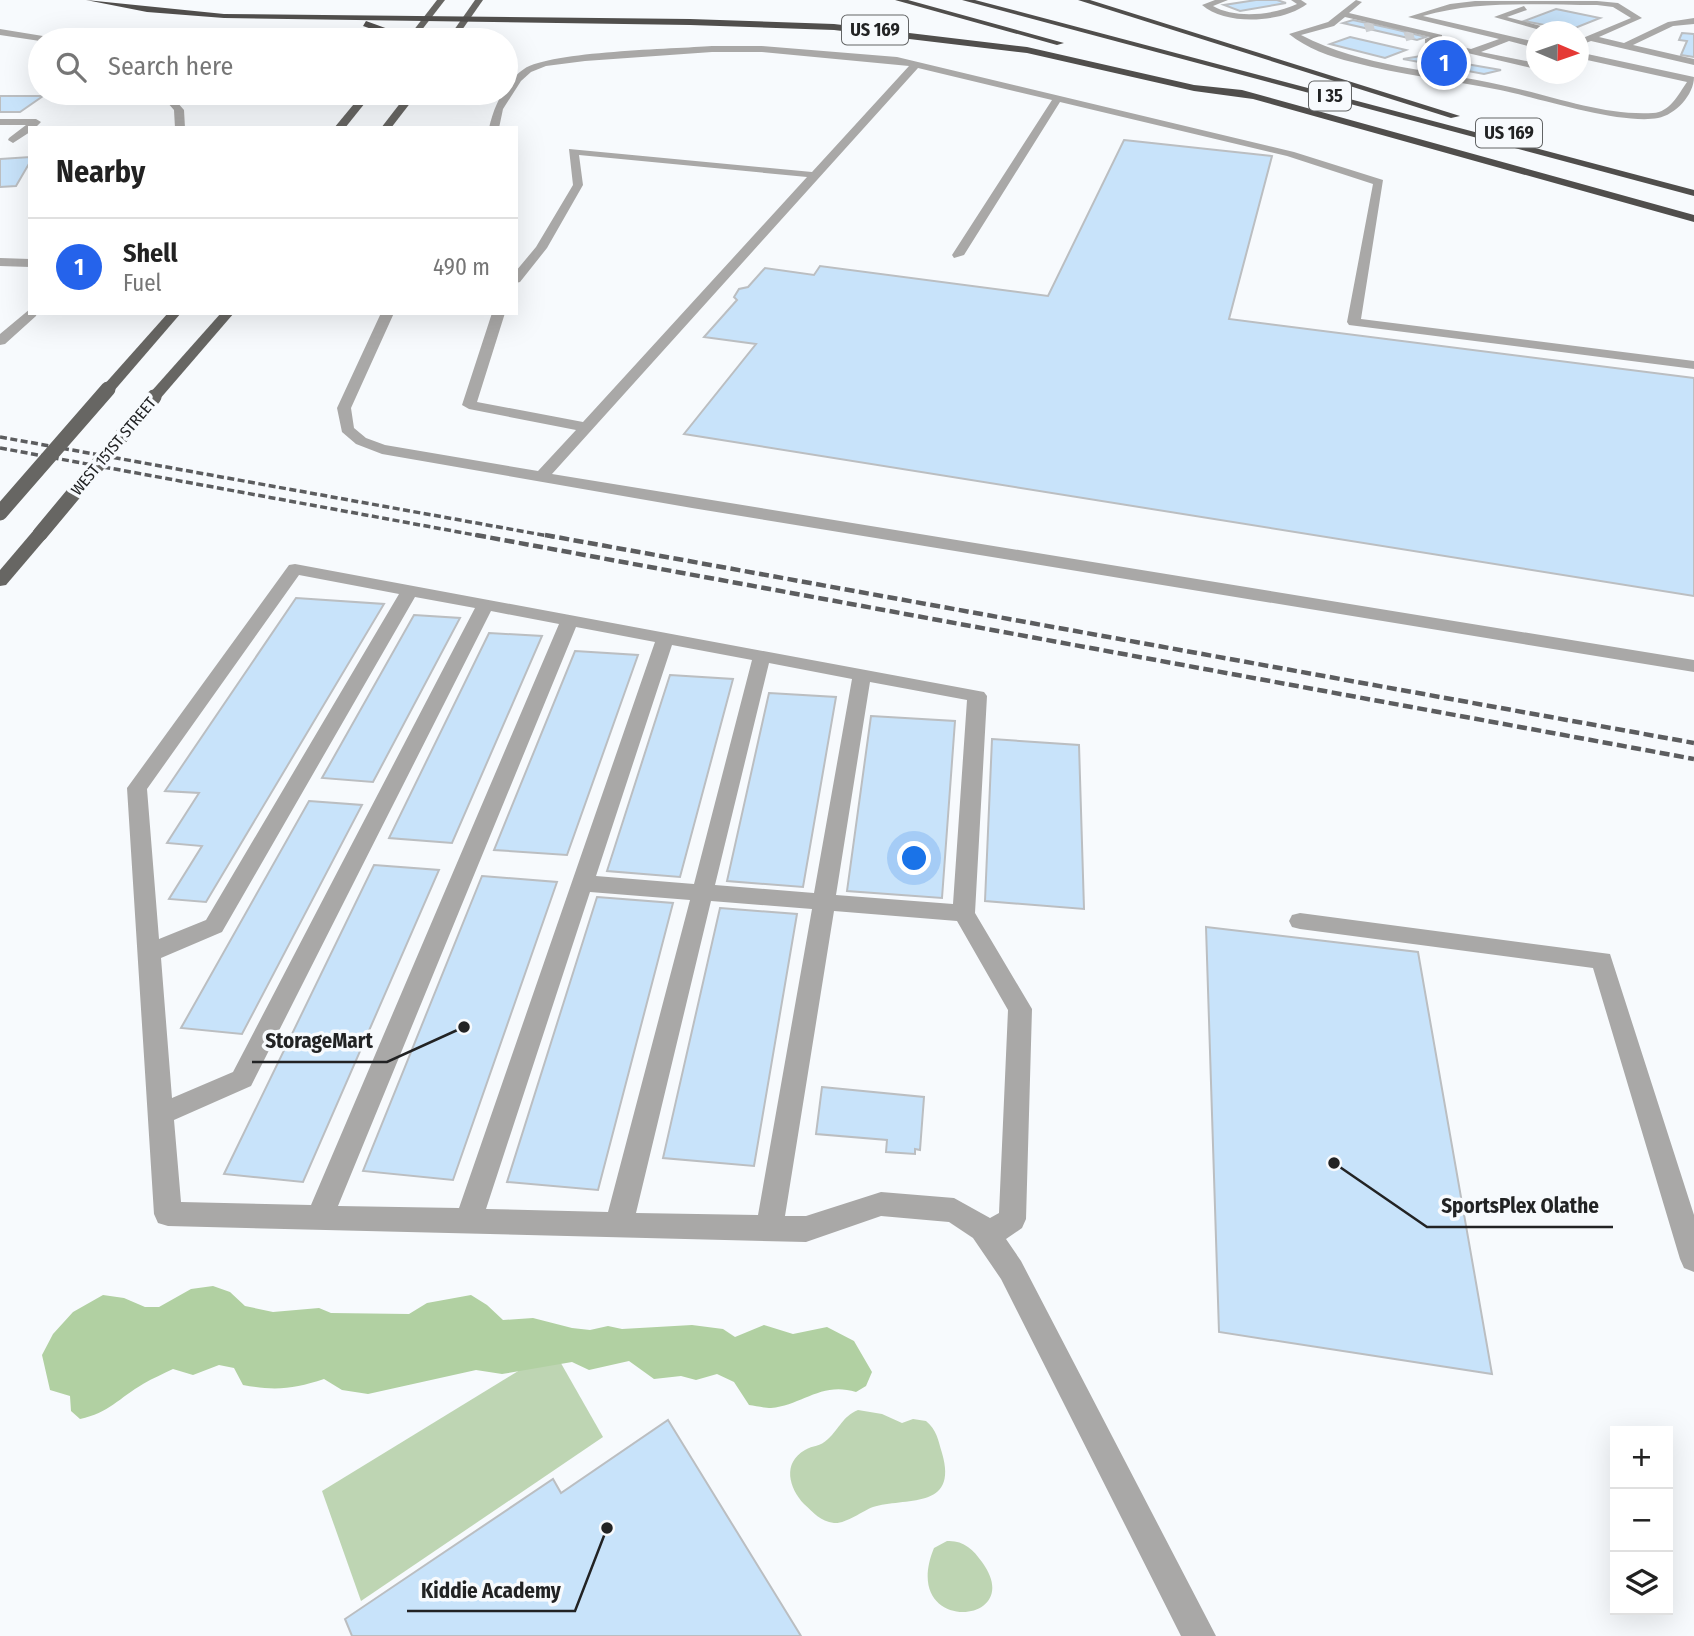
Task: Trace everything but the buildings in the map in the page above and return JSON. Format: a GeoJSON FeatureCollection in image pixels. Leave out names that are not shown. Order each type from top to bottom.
{"type":"FeatureCollection","features":[{"type":"Feature","properties":{"kind":"highway","name":"US 169"},"geometry":{"type":"LineString","coordinates":[[90,0],[184,14],[343,18],[430,15],[466,19],[758,23],[910,34],[1027,50],[1194,88],[1253,96]]}},
{"type":"Feature","properties":{"kind":"highway"},"geometry":{"type":"LineString","coordinates":[[138,0],[233,9],[430,15]]}},
{"type":"Feature","properties":{"kind":"highway"},"geometry":{"type":"LineString","coordinates":[[899,0],[1070,46]]}},
{"type":"Feature","properties":{"kind":"highway","name":"I 35"},"geometry":{"type":"LineString","coordinates":[[966,0],[1694,192]]}},
{"type":"Feature","properties":{"kind":"highway","name":"US 169"},"geometry":{"type":"LineString","coordinates":[[1082,0],[1469,120]]}},
{"type":"Feature","properties":{"kind":"highway"},"geometry":{"type":"LineString","coordinates":[[343,18],[379,28]]}},
{"type":"Feature","properties":{"kind":"highway","name":"I 35"},"geometry":{"type":"LineString","coordinates":[[1122,60],[1694,219]]}},
{"type":"Feature","properties":{"kind":"highway","name":"US 169"},"geometry":{"type":"LineString","coordinates":[[1483,124],[1694,192]]}},
{"type":"Feature","properties":{"kind":"main road"},"geometry":{"type":"LineString","coordinates":[[420,28],[441,0]]}},
{"type":"Feature","properties":{"kind":"main road"},"geometry":{"type":"LineString","coordinates":[[460,28],[478,0]]}},
{"type":"Feature","properties":{"kind":"main road"},"geometry":{"type":"LineString","coordinates":[[341,126],[358,105]]}},
{"type":"Feature","properties":{"kind":"main road"},"geometry":{"type":"LineString","coordinates":[[388,126],[404,105]]}},
{"type":"Feature","properties":{"kind":"main road"},"geometry":{"type":"LineString","coordinates":[[0,513],[173,315]]}},
{"type":"Feature","properties":{"kind":"main road","name":"WEST 151ST STREET"},"geometry":{"type":"LineString","coordinates":[[0,581],[226,315]]}},
{"type":"Feature","properties":{"kind":"street"},"geometry":{"type":"LineString","coordinates":[[1224,0],[1206,5],[1211,10],[1267,25]]}},
{"type":"Feature","properties":{"kind":"street"},"geometry":{"type":"LineString","coordinates":[[1239,17],[1303,4],[1295,0]]}},
{"type":"Feature","properties":{"kind":"street"},"geometry":{"type":"LineString","coordinates":[[1343,14],[1359,2]]}},
{"type":"Feature","properties":{"kind":"street"},"geometry":{"type":"LineString","coordinates":[[1412,16],[1475,3],[1536,3],[1615,5],[1638,18],[1672,24],[1694,22]]}},
{"type":"Feature","properties":{"kind":"street"},"geometry":{"type":"LineString","coordinates":[[1498,17],[1536,3]]}},
{"type":"Feature","properties":{"kind":"street"},"geometry":{"type":"LineString","coordinates":[[1446,7],[1526,24]]}},
{"type":"Feature","properties":{"kind":"street"},"geometry":{"type":"LineString","coordinates":[[1343,14],[1381,30]]}},
{"type":"Feature","properties":{"kind":"street"},"geometry":{"type":"LineString","coordinates":[[1343,14],[1381,30]]}},
{"type":"Feature","properties":{"kind":"street"},"geometry":{"type":"LineString","coordinates":[[1400,14],[1526,44]]}},
{"type":"Feature","properties":{"kind":"street"},"geometry":{"type":"LineString","coordinates":[[1591,38],[1638,18]]}},
{"type":"Feature","properties":{"kind":"street"},"geometry":{"type":"LineString","coordinates":[[1625,46],[1672,24]]}},
{"type":"Feature","properties":{"kind":"street"},"geometry":{"type":"LineString","coordinates":[[1280,30],[1326,51],[1354,60],[1423,71],[1613,113],[1656,116],[1672,110],[1693,80],[1589,57]]}},
{"type":"Feature","properties":{"kind":"street"},"geometry":{"type":"LineString","coordinates":[[1293,34],[1381,30],[1439,37],[1424,43],[1526,64]]}},
{"type":"Feature","properties":{"kind":"street"},"geometry":{"type":"LineString","coordinates":[[0,32],[28,37]]}},
{"type":"Feature","properties":{"kind":"street"},"geometry":{"type":"LineString","coordinates":[[1591,38],[1694,62]]}},
{"type":"Feature","properties":{"kind":"street"},"geometry":{"type":"LineString","coordinates":[[1450,61],[1507,39]]}},
{"type":"Feature","properties":{"kind":"street"},"geometry":{"type":"LineString","coordinates":[[518,79],[528,70],[562,60],[736,48],[879,57],[1290,154],[1378,182],[1354,322],[1694,365]]}},
{"type":"Feature","properties":{"kind":"street"},"geometry":{"type":"LineString","coordinates":[[541,477],[916,64]]}},
{"type":"Feature","properties":{"kind":"street"},"geometry":{"type":"LineString","coordinates":[[1423,71],[1438,66]]}},
{"type":"Feature","properties":{"kind":"street"},"geometry":{"type":"LineString","coordinates":[[1680,78],[1694,69]]}},
{"type":"Feature","properties":{"kind":"street"},"geometry":{"type":"LineString","coordinates":[[1499,87],[1511,82]]}},
{"type":"Feature","properties":{"kind":"street"},"geometry":{"type":"LineString","coordinates":[[957,255],[1058,98]]}},
{"type":"Feature","properties":{"kind":"street"},"geometry":{"type":"LineString","coordinates":[[175,105],[179,110],[180,126]]}},
{"type":"Feature","properties":{"kind":"street"},"geometry":{"type":"LineString","coordinates":[[494,126],[501,105]]}},
{"type":"Feature","properties":{"kind":"street"},"geometry":{"type":"LineString","coordinates":[[0,122],[36,122],[31,126]]}},
{"type":"Feature","properties":{"kind":"street"},"geometry":{"type":"LineString","coordinates":[[13,140],[28,128]]}},
{"type":"Feature","properties":{"kind":"street"},"geometry":{"type":"LineString","coordinates":[[0,140],[28,140]]}},
{"type":"Feature","properties":{"kind":"street"},"geometry":{"type":"LineString","coordinates":[[518,277],[541,248],[578,184],[573,151],[815,175]]}},
{"type":"Feature","properties":{"kind":"street"},"geometry":{"type":"LineString","coordinates":[[0,262],[28,262]]}},
{"type":"Feature","properties":{"kind":"street"},"geometry":{"type":"LineString","coordinates":[[0,341],[29,315]]}},
{"type":"Feature","properties":{"kind":"street"},"geometry":{"type":"LineString","coordinates":[[387,315],[344,408],[347,429],[361,441],[382,449],[1694,666]]}},
{"type":"Feature","properties":{"kind":"street"},"geometry":{"type":"LineString","coordinates":[[498,315],[469,405],[586,426]]}},
{"type":"Feature","properties":{"kind":"street"},"geometry":{"type":"LineString","coordinates":[[988,1235],[1012,1219],[1020,1009],[964,913],[977,696],[295,569],[137,788],[167,1214],[806,1228],[881,1204],[954,1210],[983,1229],[1011,1270],[1199,1636]]}},
{"type":"Feature","properties":{"kind":"street"},"geometry":{"type":"LineString","coordinates":[[148,954],[214,926],[409,591]]}},
{"type":"Feature","properties":{"kind":"street"},"geometry":{"type":"LineString","coordinates":[[160,1115],[242,1079],[485,605]]}},
{"type":"Feature","properties":{"kind":"street"},"geometry":{"type":"LineString","coordinates":[[320,1217],[570,620]]}},
{"type":"Feature","properties":{"kind":"street"},"geometry":{"type":"LineString","coordinates":[[468,1221],[665,638]]}},
{"type":"Feature","properties":{"kind":"street"},"geometry":{"type":"LineString","coordinates":[[619,1224],[762,656]]}},
{"type":"Feature","properties":{"kind":"street"},"geometry":{"type":"LineString","coordinates":[[770,1227],[862,674]]}},
{"type":"Feature","properties":{"kind":"street"},"geometry":{"type":"LineString","coordinates":[[582,883],[964,913]]}},
{"type":"Feature","properties":{"kind":"street"},"geometry":{"type":"LineString","coordinates":[[1300,921],[1602,960],[1694,1259]]}},
{"type":"Feature","properties":{"kind":"green space"},"geometry":{"type":"Polygon","coordinates":[[[213,1286],[230,1292],[245,1306],[273,1312],[319,1308],[331,1313],[409,1314],[427,1303],[471,1295],[503,1320],[533,1318],[590,1330],[608,1326],[622,1329],[692,1325],[723,1329],[735,1337],[764,1325],[793,1334],[827,1327],[854,1341],[872,1372],[866,1386],[856,1392],[844,1389],[822,1391],[771,1408],[749,1405],[734,1382],[717,1374],[696,1380],[681,1376],[654,1379],[629,1361],[589,1370],[572,1362],[502,1374],[476,1370],[368,1394],[342,1390],[324,1379],[284,1388],[243,1385],[234,1368],[219,1365],[193,1375],[173,1369],[143,1384],[106,1409],[80,1419],[71,1411],[70,1396],[50,1390],[42,1355],[53,1334],[73,1312],[103,1295],[124,1298],[145,1307],[159,1307],[191,1289],[213,1286]]]}},
{"type":"Feature","properties":{"kind":"green space"},"geometry":{"type":"Polygon","coordinates":[[[558,1358],[603,1437],[361,1601],[322,1491],[538,1359],[558,1358]]]}},
{"type":"Feature","properties":{"kind":"green space"},"geometry":{"type":"Polygon","coordinates":[[[858,1410],[882,1414],[902,1423],[913,1419],[930,1424],[942,1453],[945,1472],[943,1484],[936,1493],[926,1498],[873,1507],[844,1521],[829,1522],[818,1516],[799,1498],[790,1476],[791,1469],[798,1455],[825,1442],[845,1419],[858,1410]]]}},
{"type":"Feature","properties":{"kind":"green space"},"geometry":{"type":"Polygon","coordinates":[[[947,1541],[958,1542],[971,1549],[982,1562],[992,1583],[989,1599],[978,1609],[962,1612],[946,1608],[933,1596],[928,1576],[934,1548],[947,1541]]]}},
{"type":"Feature","properties":{"kind":"tunnel"},"geometry":{"type":"LineString","coordinates":[[1365,28],[1375,25]]}},
{"type":"Feature","properties":{"kind":"tunnel"},"geometry":{"type":"LineString","coordinates":[[1405,37],[1415,34]]}},
{"type":"Feature","properties":{"kind":"tunnel"},"geometry":{"type":"LineString","coordinates":[[1438,66],[1449,61]]}},
{"type":"Feature","properties":{"kind":"railway"},"geometry":{"type":"LineString","coordinates":[[0,437],[554,537]]}},
{"type":"Feature","properties":{"kind":"railway"},"geometry":{"type":"LineString","coordinates":[[0,448],[486,537]]}},
{"type":"Feature","properties":{"kind":"railway"},"geometry":{"type":"LineString","coordinates":[[476,535],[1694,759]]}},
{"type":"Feature","properties":{"kind":"railway"},"geometry":{"type":"LineString","coordinates":[[545,535],[1694,743]]}},
{"type":"Feature","properties":{"kind":"place","name":"Shell"},"geometry":{"type":"Point","coordinates":[1444,63]}},
{"type":"Feature","properties":{"kind":"place","name":"StorageMart"},"geometry":{"type":"Point","coordinates":[464,1027]}},
{"type":"Feature","properties":{"kind":"place","name":"SportsPlex Olathe"},"geometry":{"type":"Point","coordinates":[1334,1163]}},
{"type":"Feature","properties":{"kind":"place","name":"Kiddie Academy"},"geometry":{"type":"Point","coordinates":[607,1528]}}]}
